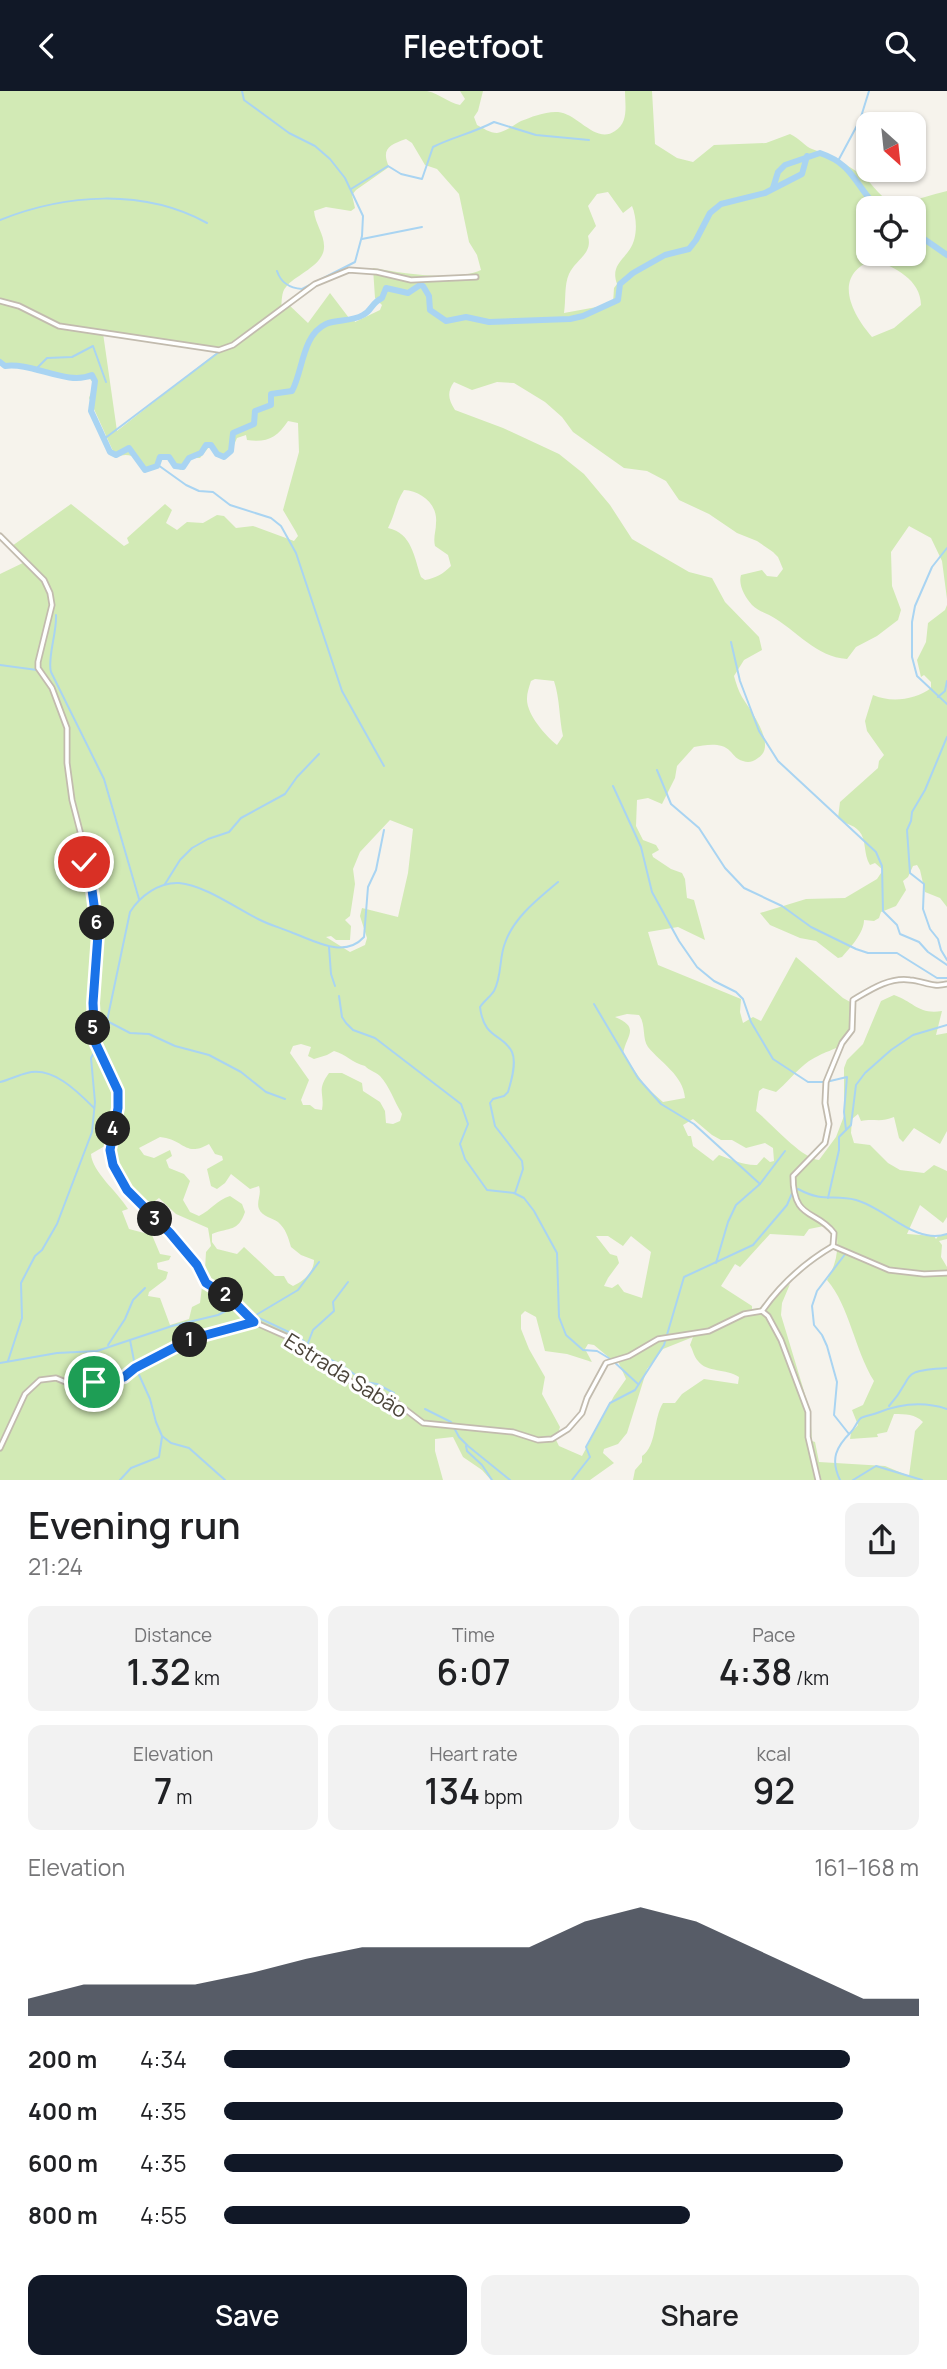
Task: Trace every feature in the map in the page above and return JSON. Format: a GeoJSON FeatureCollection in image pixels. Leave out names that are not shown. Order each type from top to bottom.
{"type":"FeatureCollection","features":[{"type":"Feature","properties":{"kind":"street"},"geometry":{"type":"LineString","coordinates":[[0,301],[19,306],[59,326],[219,350],[230,347],[315,284],[349,270],[411,279],[476,277]]}},
{"type":"Feature","properties":{"kind":"street","name":"Estrada Sabäo"},"geometry":{"type":"LineString","coordinates":[[0,536],[44,580],[52,605],[38,668],[61,707],[67,728],[67,763],[72,800],[97,918],[98,954],[93,1023],[95,1042],[118,1091],[118,1108],[110,1150],[113,1165],[127,1190],[170,1233],[197,1265],[206,1283],[229,1297],[254,1322],[290,1338],[356,1385],[393,1400],[423,1423],[513,1432],[538,1440],[552,1439],[568,1429],[582,1413],[606,1363],[629,1356],[658,1339],[709,1331],[727,1325],[744,1314],[762,1311]]}},
{"type":"Feature","properties":{"kind":"street"},"geometry":{"type":"LineString","coordinates":[[833,1246],[834,1233],[829,1226],[803,1210],[797,1201],[793,1176],[825,1143],[829,1124],[825,1103],[826,1082],[842,1043],[852,1030],[853,999],[888,981],[908,979],[934,987],[947,984]]}},
{"type":"Feature","properties":{"kind":"street"},"geometry":{"type":"LineString","coordinates":[[833,1246],[889,1270],[924,1274],[947,1273]]}},
{"type":"Feature","properties":{"kind":"street"},"geometry":{"type":"LineString","coordinates":[[818,1480],[808,1437],[808,1412],[781,1339],[762,1311],[802,1267],[833,1246]]}},
{"type":"Feature","properties":{"kind":"street"},"geometry":{"type":"LineString","coordinates":[[0,1448],[25,1394],[40,1380],[56,1378],[75,1386],[122,1378],[135,1368],[191,1339],[254,1322]]}},
{"type":"Feature","properties":{"kind":"green space"},"geometry":{"type":"Polygon","coordinates":[[[0,91],[427,91],[460,105],[465,99],[460,91],[483,91],[474,117],[477,125],[492,132],[503,131],[539,115],[558,112],[572,117],[594,131],[608,134],[622,123],[625,91],[652,91],[655,144],[677,158],[693,162],[714,145],[766,143],[790,134],[810,148],[852,168],[856,171],[856,182],[869,182],[883,196],[856,196],[856,266],[862,266],[853,275],[849,285],[852,306],[872,337],[894,328],[921,305],[920,296],[911,281],[889,266],[926,266],[926,196],[947,191],[947,599],[942,561],[931,538],[909,526],[891,552],[892,586],[901,610],[898,620],[877,636],[856,647],[847,659],[816,648],[749,602],[741,587],[741,575],[762,570],[767,576],[777,577],[783,569],[778,557],[757,541],[737,533],[709,514],[679,500],[666,481],[647,471],[624,468],[573,432],[562,417],[545,402],[514,383],[497,382],[472,390],[454,382],[449,396],[455,410],[503,428],[559,454],[584,474],[610,505],[632,539],[689,572],[712,578],[725,602],[759,637],[762,650],[744,660],[734,676],[761,728],[765,745],[763,752],[758,758],[747,762],[722,746],[694,747],[677,766],[675,778],[662,804],[648,798],[637,800],[636,826],[643,840],[656,845],[659,850],[652,854],[653,857],[682,873],[687,898],[694,900],[705,940],[678,927],[648,932],[658,965],[741,999],[743,1023],[753,1017],[761,1021],[796,957],[852,1003],[853,1020],[847,1040],[804,1065],[776,1092],[763,1088],[759,1091],[756,1111],[795,1147],[819,1160],[836,1137],[844,1116],[844,1068],[847,1060],[863,1044],[881,1001],[894,995],[922,1010],[942,1011],[936,1035],[947,1033],[947,1131],[940,1144],[914,1128],[903,1142],[899,1138],[894,1117],[861,1121],[858,1114],[852,1119],[851,1133],[854,1143],[870,1145],[888,1163],[900,1170],[924,1173],[934,1165],[947,1171],[947,1217],[943,1223],[920,1205],[907,1234],[934,1236],[936,1239],[939,1235],[947,1235],[947,1239],[939,1241],[942,1245],[941,1257],[947,1267],[947,1480],[633,1480],[635,1470],[653,1439],[663,1403],[675,1403],[682,1394],[704,1379],[738,1384],[739,1377],[706,1367],[695,1358],[690,1345],[693,1337],[663,1349],[647,1369],[627,1433],[618,1444],[604,1449],[603,1453],[614,1463],[590,1480],[491,1480],[463,1457],[453,1437],[435,1439],[435,1451],[443,1480],[0,1480],[0,574],[29,560],[12,546],[71,504],[124,546],[129,543],[127,538],[165,504],[172,510],[166,523],[177,530],[187,522],[203,523],[217,515],[224,516],[236,528],[253,526],[294,541],[298,536],[283,510],[299,452],[298,423],[288,421],[280,432],[265,440],[247,440],[246,435],[237,438],[226,458],[218,456],[209,447],[200,458],[191,458],[181,470],[174,467],[165,456],[156,469],[145,471],[133,457],[112,455],[113,451],[89,398],[94,384],[90,379],[67,378],[0,364],[0,91]],[[406,139],[391,146],[386,152],[389,167],[352,195],[355,208],[351,211],[326,207],[314,211],[323,239],[322,254],[314,265],[284,289],[281,308],[288,304],[308,323],[330,293],[355,322],[380,310],[382,305],[375,298],[373,268],[443,276],[470,274],[481,270],[477,255],[469,242],[459,194],[437,169],[425,165],[412,143],[406,139]],[[608,192],[597,194],[588,206],[596,226],[588,236],[586,252],[567,278],[564,313],[613,304],[614,288],[617,284],[616,269],[634,239],[636,222],[632,206],[623,213],[608,192]],[[103,333],[117,431],[220,350],[163,344],[103,333]],[[404,490],[388,528],[407,540],[421,577],[425,580],[436,577],[451,566],[448,555],[435,546],[434,510],[422,496],[404,490]],[[531,681],[527,698],[530,711],[542,730],[557,745],[563,736],[554,681],[531,681]],[[390,820],[360,852],[353,869],[355,884],[350,916],[345,920],[351,926],[350,940],[326,937],[350,952],[365,945],[367,938],[360,916],[362,908],[398,917],[408,873],[413,829],[390,820]],[[639,1015],[615,1017],[628,1025],[630,1033],[623,1054],[646,1087],[663,1102],[685,1098],[676,1076],[648,1047],[639,1015]],[[301,1044],[293,1046],[290,1053],[309,1080],[301,1100],[303,1105],[322,1110],[322,1088],[325,1079],[329,1073],[342,1073],[362,1083],[363,1091],[380,1102],[385,1111],[386,1123],[400,1121],[402,1114],[378,1074],[334,1051],[314,1059],[308,1056],[311,1047],[301,1044]],[[693,1119],[683,1125],[688,1136],[691,1136],[693,1146],[713,1161],[719,1155],[753,1165],[757,1165],[764,1157],[770,1162],[774,1161],[773,1148],[765,1143],[746,1148],[732,1140],[721,1140],[693,1119]],[[160,1137],[139,1148],[144,1155],[154,1158],[170,1150],[172,1156],[166,1160],[169,1168],[184,1174],[190,1181],[183,1200],[190,1212],[199,1216],[230,1196],[242,1204],[245,1212],[236,1226],[212,1234],[212,1242],[217,1249],[237,1254],[244,1247],[275,1276],[284,1276],[293,1286],[310,1272],[314,1260],[291,1247],[281,1225],[260,1211],[259,1186],[250,1189],[231,1174],[217,1189],[211,1186],[207,1169],[223,1160],[209,1144],[195,1149],[160,1137]],[[103,1147],[91,1154],[92,1161],[128,1209],[122,1211],[129,1229],[152,1235],[160,1254],[171,1256],[169,1260],[157,1263],[158,1269],[168,1272],[166,1279],[149,1292],[148,1296],[160,1298],[170,1325],[189,1319],[192,1307],[200,1303],[203,1278],[200,1272],[205,1269],[206,1252],[211,1246],[208,1228],[176,1214],[159,1198],[147,1207],[123,1181],[111,1148],[103,1147]],[[824,1226],[809,1229],[804,1236],[770,1234],[740,1267],[735,1264],[721,1286],[752,1306],[752,1309],[760,1308],[790,1284],[782,1303],[781,1315],[810,1411],[812,1441],[815,1442],[819,1462],[885,1466],[909,1476],[915,1431],[923,1422],[917,1417],[894,1414],[887,1432],[877,1434],[878,1437],[850,1439],[851,1433],[858,1425],[852,1410],[863,1405],[874,1381],[861,1356],[847,1315],[827,1280],[836,1256],[836,1230],[824,1226]],[[596,1236],[610,1254],[617,1256],[619,1263],[604,1286],[612,1288],[618,1284],[624,1292],[642,1298],[651,1252],[631,1236],[623,1246],[608,1236],[596,1236]],[[525,1311],[521,1315],[521,1329],[545,1377],[542,1394],[560,1427],[556,1440],[559,1446],[582,1456],[626,1379],[617,1359],[612,1360],[594,1345],[588,1344],[585,1349],[592,1362],[545,1351],[536,1317],[525,1311]]]}},
{"type":"Feature","properties":{"kind":"green space"},"geometry":{"type":"Polygon","coordinates":[[[947,605],[947,907],[940,898],[925,892],[920,870],[917,865],[913,866],[903,881],[906,890],[896,906],[881,912],[879,918],[874,921],[864,920],[856,940],[842,957],[838,958],[816,941],[800,938],[770,925],[760,913],[806,899],[845,898],[877,879],[883,870],[875,863],[870,865],[859,831],[838,818],[840,802],[878,768],[884,755],[867,731],[865,721],[873,695],[887,699],[903,699],[931,688],[931,682],[924,675],[921,677],[917,660],[926,642],[928,623],[945,610],[947,605]]]}},
{"type":"Feature","properties":{"kind":"waterway"},"geometry":{"type":"LineString","coordinates":[[242,91],[244,100],[289,133],[315,146],[330,159],[345,178],[363,216],[362,236],[355,262],[302,289],[286,284],[277,271]]}},
{"type":"Feature","properties":{"kind":"waterway"},"geometry":{"type":"LineString","coordinates":[[838,161],[860,120],[869,91]]}},
{"type":"Feature","properties":{"kind":"waterway"},"geometry":{"type":"LineString","coordinates":[[351,189],[388,166],[401,174],[422,179],[433,147],[494,122],[536,135],[589,140]]}},
{"type":"Feature","properties":{"kind":"waterway"},"geometry":{"type":"LineString","coordinates":[[773,188],[778,172],[785,165],[820,153],[840,163],[867,196]]}},
{"type":"Feature","properties":{"kind":"waterway"},"geometry":{"type":"LineString","coordinates":[[0,362],[5,366],[26,367],[72,378],[92,375],[95,381],[91,411],[110,452],[116,455],[129,448],[145,470],[157,466],[160,457],[169,457],[175,466],[183,467],[189,458],[201,453],[206,445],[211,445],[217,454],[224,457],[231,451],[233,433],[254,424],[255,411],[271,405],[271,394],[292,391],[308,345],[318,329],[330,322],[354,319],[366,313],[382,298],[386,288],[408,293],[420,285],[423,286],[429,296],[430,310],[446,321],[466,317],[489,322],[570,319],[583,316],[618,300],[620,284],[633,273],[665,255],[689,249],[710,213],[721,204],[765,193],[802,174],[807,156]]}},
{"type":"Feature","properties":{"kind":"waterway"},"geometry":{"type":"LineString","coordinates":[[0,220],[51,205],[104,199],[157,204],[207,223]]}},
{"type":"Feature","properties":{"kind":"waterway"},"geometry":{"type":"LineString","coordinates":[[362,239],[422,227]]}},
{"type":"Feature","properties":{"kind":"waterway"},"geometry":{"type":"LineString","coordinates":[[926,240],[947,255]]}},
{"type":"Feature","properties":{"kind":"waterway"},"geometry":{"type":"LineString","coordinates":[[36,369],[47,358],[72,357],[93,346],[106,382]]}},
{"type":"Feature","properties":{"kind":"waterway"},"geometry":{"type":"LineString","coordinates":[[104,439],[219,352]]}},
{"type":"Feature","properties":{"kind":"waterway"},"geometry":{"type":"LineString","coordinates":[[158,465],[186,485],[199,491],[213,492],[230,505],[271,518],[281,526],[296,553],[342,691],[384,766]]}},
{"type":"Feature","properties":{"kind":"waterway"},"geometry":{"type":"LineString","coordinates":[[947,548],[932,567],[915,606],[912,622],[912,657],[917,676],[947,704]]}},
{"type":"Feature","properties":{"kind":"waterway"},"geometry":{"type":"LineString","coordinates":[[56,615],[51,672],[104,779],[139,899]]}},
{"type":"Feature","properties":{"kind":"waterway"},"geometry":{"type":"LineString","coordinates":[[731,642],[740,681],[759,731],[778,761],[876,852],[882,866],[883,911],[897,925],[900,934],[919,942],[947,965]]}},
{"type":"Feature","properties":{"kind":"waterway"},"geometry":{"type":"LineString","coordinates":[[0,665],[37,670]]}},
{"type":"Feature","properties":{"kind":"waterway"},"geometry":{"type":"LineString","coordinates":[[938,697],[945,691],[947,681]]}},
{"type":"Feature","properties":{"kind":"waterway"},"geometry":{"type":"LineString","coordinates":[[947,737],[925,790],[912,812],[907,830],[910,873],[924,884],[923,909],[930,929],[938,939],[947,960]]}},
{"type":"Feature","properties":{"kind":"waterway"},"geometry":{"type":"LineString","coordinates":[[165,884],[180,860],[192,848],[229,832],[241,818],[285,794],[319,754]]}},
{"type":"Feature","properties":{"kind":"waterway"},"geometry":{"type":"LineString","coordinates":[[657,770],[671,804],[699,828],[725,868],[744,888],[782,906],[811,927],[856,949],[868,953],[897,953],[937,978],[947,978]]}},
{"type":"Feature","properties":{"kind":"waterway"},"geometry":{"type":"LineString","coordinates":[[613,786],[641,847],[652,892],[679,941],[697,967],[743,999],[751,1022],[773,1059],[808,1082],[826,1082],[847,1077],[844,1112],[846,1130]]}},
{"type":"Feature","properties":{"kind":"waterway"},"geometry":{"type":"LineString","coordinates":[[8,1361],[22,1318],[21,1283],[35,1256],[42,1250],[57,1224],[92,1132],[95,1102],[91,1058],[100,1043],[107,1021],[130,912],[134,906],[157,888],[179,883],[209,892],[267,923],[320,944],[348,947],[364,937],[368,887],[376,870],[384,830]]}},
{"type":"Feature","properties":{"kind":"waterway"},"geometry":{"type":"LineString","coordinates":[[515,1193],[523,1169],[522,1161],[495,1126],[490,1103],[508,1092],[514,1061],[508,1046],[485,1025],[480,1007],[497,985],[503,949],[514,925],[527,909],[558,882]]}},
{"type":"Feature","properties":{"kind":"waterway"},"geometry":{"type":"LineString","coordinates":[[329,947],[331,974],[335,986]]}},
{"type":"Feature","properties":{"kind":"waterway"},"geometry":{"type":"LineString","coordinates":[[339,996],[342,1017],[353,1030],[375,1038],[461,1104],[468,1124],[460,1144],[465,1159],[487,1190],[514,1193],[524,1198],[557,1253],[559,1317],[566,1335],[583,1350],[597,1351],[612,1360],[638,1384]]}},
{"type":"Feature","properties":{"kind":"waterway"},"geometry":{"type":"LineString","coordinates":[[594,1004],[638,1078],[661,1104],[694,1124],[760,1184]]}},
{"type":"Feature","properties":{"kind":"waterway"},"geometry":{"type":"LineString","coordinates":[[107,1021],[130,1033],[149,1034],[175,1046],[209,1055],[241,1072],[266,1092],[285,1099]]}},
{"type":"Feature","properties":{"kind":"waterway"},"geometry":{"type":"LineString","coordinates":[[828,1198],[839,1150],[839,1137],[851,1125],[856,1085],[865,1073],[891,1050],[913,1035],[947,1025]]}},
{"type":"Feature","properties":{"kind":"waterway"},"geometry":{"type":"LineString","coordinates":[[0,1082],[27,1073],[46,1073],[64,1082],[94,1108]]}},
{"type":"Feature","properties":{"kind":"waterway"},"geometry":{"type":"LineString","coordinates":[[716,1263],[736,1205],[760,1184],[785,1151]]}},
{"type":"Feature","properties":{"kind":"waterway"},"geometry":{"type":"LineString","coordinates":[[572,1480],[590,1457],[586,1447],[610,1403],[635,1390],[664,1345],[684,1277],[753,1245],[787,1205],[793,1191],[798,1189],[815,1196],[856,1200],[912,1230],[935,1236],[947,1234]]}},
{"type":"Feature","properties":{"kind":"waterway"},"geometry":{"type":"LineString","coordinates":[[846,1253],[817,1291],[812,1306],[814,1325],[827,1346],[837,1382],[834,1415],[849,1434]]}},
{"type":"Feature","properties":{"kind":"waterway"},"geometry":{"type":"LineString","coordinates":[[256,1315],[298,1290],[319,1262]]}},
{"type":"Feature","properties":{"kind":"waterway"},"geometry":{"type":"LineString","coordinates":[[308,1343],[313,1330],[334,1311],[333,1302],[348,1282]]}},
{"type":"Feature","properties":{"kind":"waterway"},"geometry":{"type":"LineString","coordinates":[[108,1345],[125,1319],[133,1300],[145,1288]]}},
{"type":"Feature","properties":{"kind":"waterway"},"geometry":{"type":"LineString","coordinates":[[0,1363],[57,1353],[97,1351],[172,1326],[218,1315],[241,1303],[257,1317],[297,1336],[365,1382],[377,1384],[394,1393]]}},
{"type":"Feature","properties":{"kind":"waterway"},"geometry":{"type":"LineString","coordinates":[[130,1340],[135,1366],[150,1399],[162,1436],[171,1443],[189,1448],[225,1480]]}},
{"type":"Feature","properties":{"kind":"waterway"},"geometry":{"type":"LineString","coordinates":[[889,1406],[914,1373],[947,1368]]}},
{"type":"Feature","properties":{"kind":"waterway"},"geometry":{"type":"LineString","coordinates":[[840,1480],[835,1466],[836,1454],[861,1418],[894,1407],[911,1405],[947,1409]]}},
{"type":"Feature","properties":{"kind":"waterway"},"geometry":{"type":"LineString","coordinates":[[425,1409],[451,1422],[459,1437],[468,1446],[510,1480]]}},
{"type":"Feature","properties":{"kind":"waterway"},"geometry":{"type":"LineString","coordinates":[[120,1480],[131,1468],[159,1457],[162,1437]]}},
{"type":"Feature","properties":{"kind":"waterway"},"geometry":{"type":"LineString","coordinates":[[466,1446],[467,1451],[482,1465],[492,1480]]}},
{"type":"Feature","properties":{"kind":"waterway"},"geometry":{"type":"LineString","coordinates":[[853,1480],[876,1466],[922,1480]]}},
{"type":"Feature","properties":{"kind":"route"},"geometry":{"type":"LineString","coordinates":[[84,862],[92,890],[98,934],[93,1003],[95,1042],[118,1091],[118,1108],[110,1150],[113,1165],[127,1190],[170,1233],[197,1265],[206,1283],[239,1305],[254,1322],[191,1339],[135,1368],[124,1377],[94,1382]]}}]}
